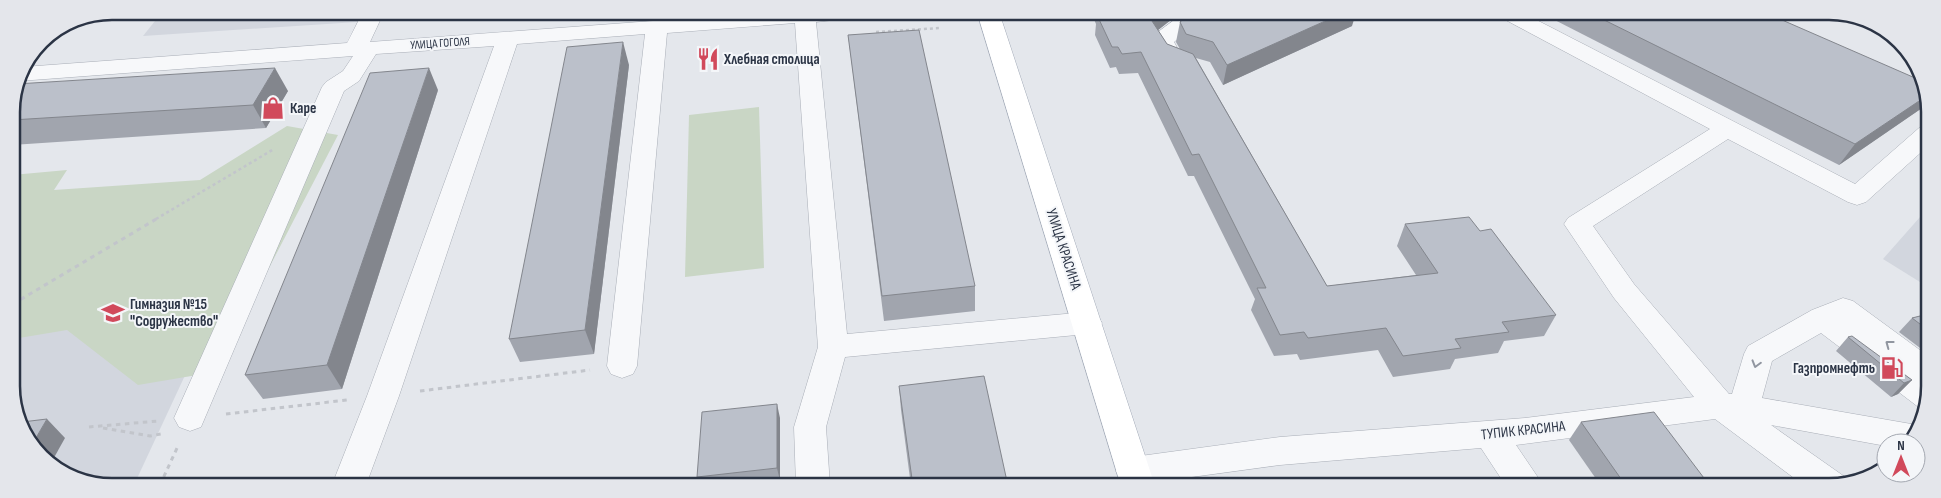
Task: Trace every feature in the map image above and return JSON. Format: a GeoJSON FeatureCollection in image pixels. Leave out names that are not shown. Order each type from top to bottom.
{"type":"FeatureCollection","features":[{"type":"Feature","properties":{"kind":"main road","name":"УЛИЦА КРАСИНА"},"geometry":{"type":"LineString","coordinates":[[991,20],[1136,478]]}},
{"type":"Feature","properties":{"kind":"street"},"geometry":{"type":"LineString","coordinates":[[190,418],[334,87],[351,76],[363,48],[371,20]]}},
{"type":"Feature","properties":{"kind":"street","name":"УЛИЦА ГОГОЛЯ"},"geometry":{"type":"LineString","coordinates":[[28,73],[751,20]]}},
{"type":"Feature","properties":{"kind":"street"},"geometry":{"type":"LineString","coordinates":[[805,20],[833,347],[810,427],[813,478]]}},
{"type":"Feature","properties":{"kind":"street"},"geometry":{"type":"LineString","coordinates":[[1188,20],[1162,40],[1172,60],[1200,68],[1205,77]]}},
{"type":"Feature","properties":{"kind":"street"},"geometry":{"type":"LineString","coordinates":[[1520,20],[1857,196],[1921,139]]}},
{"type":"Feature","properties":{"kind":"street"},"geometry":{"type":"LineString","coordinates":[[622,366],[656,27]]}},
{"type":"Feature","properties":{"kind":"street"},"geometry":{"type":"LineString","coordinates":[[352,478],[383,396],[508,38]]}},
{"type":"Feature","properties":{"kind":"street"},"geometry":{"type":"LineString","coordinates":[[1728,128],[1577,224],[1624,291],[1732,407],[1824,478]]}},
{"type":"Feature","properties":{"kind":"street"},"geometry":{"type":"LineString","coordinates":[[1732,407],[1759,354],[1822,318],[1843,310],[1921,368]]}},
{"type":"Feature","properties":{"kind":"street"},"geometry":{"type":"LineString","coordinates":[[1822,318],[1921,392]]}},
{"type":"Feature","properties":{"kind":"street"},"geometry":{"type":"LineString","coordinates":[[833,347],[1087,323]]}},
{"type":"Feature","properties":{"kind":"street","name":"ТУПИК КРАСИНА"},"geometry":{"type":"LineString","coordinates":[[1136,478],[1280,451],[1525,431],[1732,407],[1888,433]]}},
{"type":"Feature","properties":{"kind":"street"},"geometry":{"type":"LineString","coordinates":[[1490,434],[1520,478]]}},
{"type":"Feature","properties":{"kind":"path"},"geometry":{"type":"LineString","coordinates":[[20,300],[318,123]]}},
{"type":"Feature","properties":{"kind":"path"},"geometry":{"type":"LineString","coordinates":[[89,427],[190,418],[383,396],[622,366]]}},
{"type":"Feature","properties":{"kind":"path"},"geometry":{"type":"LineString","coordinates":[[97,426],[150,436],[164,433],[190,418]]}},
{"type":"Feature","properties":{"kind":"path"},"geometry":{"type":"LineString","coordinates":[[163,478],[190,418]]}},
{"type":"Feature","properties":{"kind":"shaded area"},"geometry":{"type":"Polygon","coordinates":[[[156,20],[358,20],[357,22],[143,36],[156,20]]]}},
{"type":"Feature","properties":{"kind":"shaded area","name":"Гимназия №15 \"Содружество\""},"geometry":{"type":"Polygon","coordinates":[[[268,197],[137,478],[106,478],[88,475],[66,466],[47,451],[29,427],[22,404],[20,386],[20,220],[268,197]]]}},
{"type":"Feature","properties":{"kind":"shaded area"},"geometry":{"type":"Polygon","coordinates":[[[1921,216],[1921,283],[1883,259],[1921,216]]]}},
{"type":"Feature","properties":{"kind":"green space"},"geometry":{"type":"Polygon","coordinates":[[[759,107],[764,268],[685,277],[689,115],[759,107]]]}},
{"type":"Feature","properties":{"kind":"green space","name":"Гимназия №15 \"Содружество\""},"geometry":{"type":"Polygon","coordinates":[[[287,126],[338,135],[215,372],[138,385],[67,330],[20,338],[20,174],[67,170],[54,190],[200,180],[287,126]]]}},
{"type":"Feature","properties":{"kind":"building"},"geometry":{"type":"Polygon","coordinates":[[[1099,20],[1153,20],[1167,44],[1193,54],[1327,286],[1438,273],[1405,224],[1469,217],[1480,231],[1491,229],[1556,315],[1502,322],[1509,332],[1455,339],[1461,348],[1403,356],[1386,328],[1308,338],[1304,332],[1280,335],[1257,288],[1266,288],[1199,154],[1192,155],[1141,52],[1122,54],[1118,47],[1112,47],[1099,20]]]}},
{"type":"Feature","properties":{"kind":"building"},"geometry":{"type":"Polygon","coordinates":[[[1182,20],[1327,20],[1227,65],[1213,42],[1186,34],[1180,22],[1182,20]]]}},
{"type":"Feature","properties":{"kind":"building"},"geometry":{"type":"Polygon","coordinates":[[[1604,20],[1782,20],[1914,78],[1920,100],[1855,144],[1604,20]]]}},
{"type":"Feature","properties":{"kind":"building"},"geometry":{"type":"Polygon","coordinates":[[[919,30],[975,286],[882,296],[848,35],[919,30]]]}},
{"type":"Feature","properties":{"kind":"building"},"geometry":{"type":"Polygon","coordinates":[[[623,42],[585,330],[509,339],[567,47],[623,42]]]}},
{"type":"Feature","properties":{"kind":"building"},"geometry":{"type":"Polygon","coordinates":[[[275,68],[253,105],[20,120],[20,106],[25,83],[275,68]]]}},
{"type":"Feature","properties":{"kind":"building"},"geometry":{"type":"Polygon","coordinates":[[[429,68],[327,365],[245,375],[370,73],[429,68]]]}},
{"type":"Feature","properties":{"kind":"building"},"geometry":{"type":"Polygon","coordinates":[[[1921,316],[1921,325],[1912,318],[1921,316]]]}},
{"type":"Feature","properties":{"kind":"building"},"geometry":{"type":"Polygon","coordinates":[[[1852,336],[1912,380],[1904,383],[1848,337],[1852,336]]]}},
{"type":"Feature","properties":{"kind":"building"},"geometry":{"type":"Polygon","coordinates":[[[984,376],[1006,478],[912,478],[899,386],[984,376]]]}},
{"type":"Feature","properties":{"kind":"building"},"geometry":{"type":"Polygon","coordinates":[[[777,404],[777,468],[697,477],[702,412],[777,404]]]}},
{"type":"Feature","properties":{"kind":"building"},"geometry":{"type":"Polygon","coordinates":[[[1654,412],[1704,478],[1620,478],[1581,422],[1654,412]]]}},
{"type":"Feature","properties":{"kind":"building"},"geometry":{"type":"Polygon","coordinates":[[[47,419],[36,438],[27,421],[47,419]]]}},
{"type":"Feature","properties":{"kind":"place","name":"Хлебная столица"},"geometry":{"type":"Point","coordinates":[708,59]}},
{"type":"Feature","properties":{"kind":"place","name":"Каре"},"geometry":{"type":"Point","coordinates":[273,108]}},
{"type":"Feature","properties":{"kind":"place","name":"Гимназия №15 \"Содружество\""},"geometry":{"type":"Point","coordinates":[113,313]}},
{"type":"Feature","properties":{"kind":"place","name":"Газпромнефть"},"geometry":{"type":"Point","coordinates":[1892,368]}}]}
